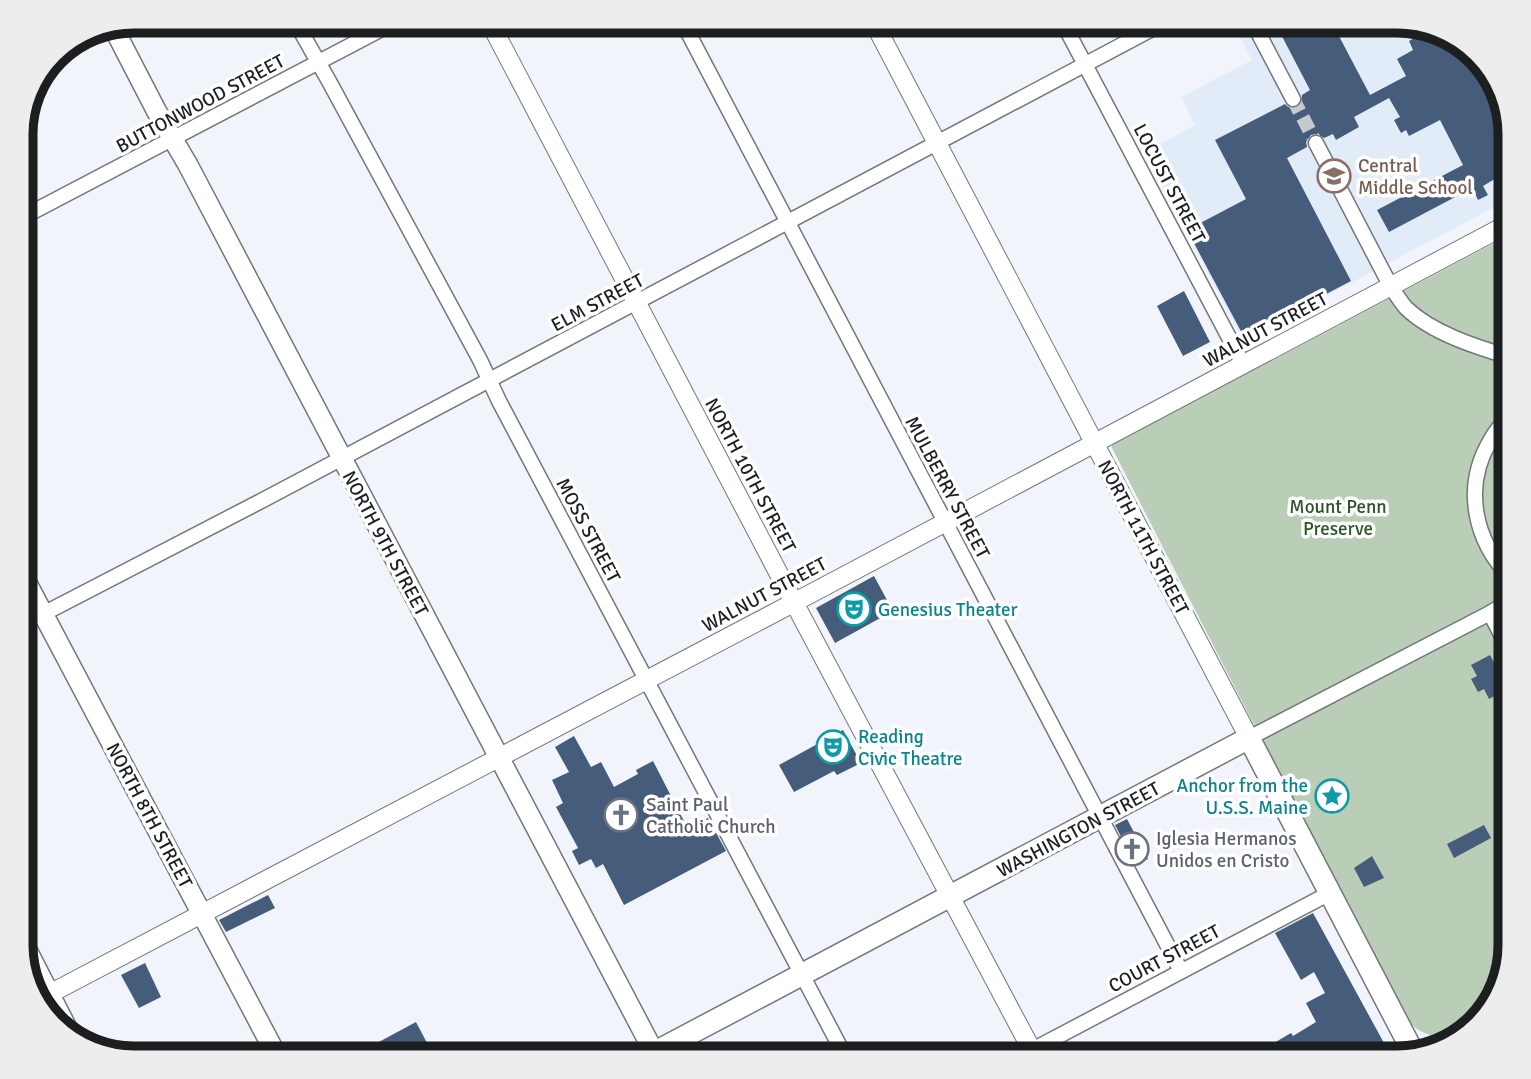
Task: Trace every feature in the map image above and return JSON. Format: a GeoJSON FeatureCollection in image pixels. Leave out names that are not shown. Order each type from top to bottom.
{"type":"FeatureCollection","features":[{"type":"Feature","properties":{"kind":"main road","name":"NORTH 9TH STREET"},"geometry":{"type":"LineString","coordinates":[[117,35],[499,758],[647,1046]]}},
{"type":"Feature","properties":{"kind":"main road","name":"NORTH 8TH STREET"},"geometry":{"type":"LineString","coordinates":[[33,595],[272,1046]]}},
{"type":"Feature","properties":{"kind":"main road","name":"WASHINGTON STREET"},"geometry":{"type":"LineString","coordinates":[[671,1046],[1249,738]]}},
{"type":"Feature","properties":{"kind":"main road","name":"NORTH 11TH STREET"},"geometry":{"type":"LineString","coordinates":[[1249,738],[1410,1045]]}},
{"type":"Feature","properties":{"kind":"street","name":"MOSS STREET"},"geometry":{"type":"LineString","coordinates":[[302,33],[489,380],[840,1046]]}},
{"type":"Feature","properties":{"kind":"street","name":"BUTTONWOOD STREET"},"geometry":{"type":"LineString","coordinates":[[33,212],[374,33]]}},
{"type":"Feature","properties":{"kind":"street","name":"NORTH 10TH STREET"},"geometry":{"type":"LineString","coordinates":[[495,33],[951,896],[1024,1046]]}},
{"type":"Feature","properties":{"kind":"street","name":"MULBERRY STREET"},"geometry":{"type":"LineString","coordinates":[[688,33],[1181,971]]}},
{"type":"Feature","properties":{"kind":"street","name":"NORTH 11TH STREET"},"geometry":{"type":"LineString","coordinates":[[879,33],[1249,738]]}},
{"type":"Feature","properties":{"kind":"street","name":"LOCUST STREET"},"geometry":{"type":"LineString","coordinates":[[1068,33],[1242,364]]}},
{"type":"Feature","properties":{"kind":"street","name":"ELM STREET"},"geometry":{"type":"LineString","coordinates":[[43,614],[342,459],[1144,33]]}},
{"type":"Feature","properties":{"kind":"street"},"geometry":{"type":"LineString","coordinates":[[1258,33],[1293,99]]}},
{"type":"Feature","properties":{"kind":"street"},"geometry":{"type":"LineString","coordinates":[[1316,143],[1401,302],[1425,322],[1479,348],[1498,354]]}},
{"type":"Feature","properties":{"kind":"street","name":"WALNUT STREET"},"geometry":{"type":"LineString","coordinates":[[47,995],[1498,229]]}},
{"type":"Feature","properties":{"kind":"street"},"geometry":{"type":"LineString","coordinates":[[1498,430],[1483,453],[1477,472],[1474,502],[1482,537],[1498,564]]}},
{"type":"Feature","properties":{"kind":"street","name":"WASHINGTON STREET"},"geometry":{"type":"LineString","coordinates":[[1249,738],[1498,608]]}},
{"type":"Feature","properties":{"kind":"street"},"geometry":{"type":"LineString","coordinates":[[1489,613],[1498,630]]}},
{"type":"Feature","properties":{"kind":"street","name":"COURT STREET"},"geometry":{"type":"LineString","coordinates":[[1044,1046],[1330,893]]}},
{"type":"Feature","properties":{"kind":"street"},"geometry":{"type":"LineString","coordinates":[[35,959],[65,1017]]}},
{"type":"Feature","properties":{"kind":"shaded area","name":"Central Middle School"},"geometry":{"type":"Polygon","coordinates":[[[1238,33],[1396,33],[1429,39],[1447,47],[1477,73],[1494,108],[1498,134],[1498,205],[1243,340],[1145,152],[1195,125],[1181,97],[1252,60],[1238,33]]]}},
{"type":"Feature","properties":{"kind":"green space","name":"Mount Penn Preserve"},"geometry":{"type":"Polygon","coordinates":[[[1498,241],[1497,958],[1492,977],[1477,1006],[1458,1025],[1441,1035],[1436,1037],[1424,1033],[1410,1022],[1272,760],[1112,445],[1498,241]]]}},
{"type":"Feature","properties":{"kind":"building"},"geometry":{"type":"Polygon","coordinates":[[[1280,33],[1337,33],[1370,95],[1406,76],[1397,59],[1413,50],[1409,41],[1418,36],[1447,47],[1468,63],[1487,90],[1497,121],[1498,177],[1483,186],[1488,195],[1478,200],[1473,189],[1389,232],[1377,210],[1463,165],[1440,120],[1409,136],[1406,130],[1401,133],[1394,120],[1400,117],[1389,98],[1354,117],[1359,127],[1336,140],[1333,134],[1324,138],[1317,134],[1311,135],[1306,142],[1307,147],[1287,158],[1351,281],[1244,337],[1187,230],[1246,199],[1215,140],[1285,104],[1297,108],[1301,104],[1302,95],[1310,90],[1280,33]]]}},
{"type":"Feature","properties":{"kind":"building"},"geometry":{"type":"Polygon","coordinates":[[[1184,291],[1210,342],[1183,356],[1157,306],[1184,291]]]}},
{"type":"Feature","properties":{"kind":"building","name":"Genesius Theater"},"geometry":{"type":"Polygon","coordinates":[[[874,576],[893,611],[835,643],[816,608],[874,576]]]}},
{"type":"Feature","properties":{"kind":"building"},"geometry":{"type":"Polygon","coordinates":[[[1490,655],[1498,670],[1498,694],[1489,699],[1484,689],[1478,692],[1471,679],[1477,676],[1471,665],[1490,655]]]}},
{"type":"Feature","properties":{"kind":"building","name":"Reading Civic Theatre"},"geometry":{"type":"Polygon","coordinates":[[[843,730],[861,763],[837,775],[834,771],[794,792],[779,765],[843,730]]]}},
{"type":"Feature","properties":{"kind":"building"},"geometry":{"type":"Polygon","coordinates":[[[574,736],[591,767],[601,762],[614,787],[638,774],[636,770],[653,761],[688,829],[708,818],[726,851],[624,905],[603,864],[596,868],[591,859],[579,865],[572,851],[578,848],[556,807],[563,803],[552,780],[569,772],[555,747],[574,736]]]}},
{"type":"Feature","properties":{"kind":"building","name":"Iglesia Hermanos Unidos en Cristo"},"geometry":{"type":"Polygon","coordinates":[[[1127,819],[1148,859],[1136,865],[1115,825],[1127,819]]]}},
{"type":"Feature","properties":{"kind":"building"},"geometry":{"type":"Polygon","coordinates":[[[1484,825],[1491,838],[1454,858],[1447,844],[1484,825]]]}},
{"type":"Feature","properties":{"kind":"building"},"geometry":{"type":"Polygon","coordinates":[[[1372,856],[1384,878],[1364,887],[1354,868],[1372,856]]]}},
{"type":"Feature","properties":{"kind":"building"},"geometry":{"type":"Polygon","coordinates":[[[268,895],[275,908],[226,932],[219,920],[268,895]]]}},
{"type":"Feature","properties":{"kind":"building"},"geometry":{"type":"Polygon","coordinates":[[[1313,913],[1386,1046],[1269,1046],[1316,1022],[1306,1003],[1325,993],[1314,972],[1301,980],[1275,933],[1313,913]]]}},
{"type":"Feature","properties":{"kind":"building"},"geometry":{"type":"Polygon","coordinates":[[[145,963],[161,997],[139,1008],[121,975],[145,963]]]}},
{"type":"Feature","properties":{"kind":"building"},"geometry":{"type":"Polygon","coordinates":[[[416,1022],[429,1046],[371,1046],[416,1022]]]}},
{"type":"Feature","properties":{"kind":"tunnel"},"geometry":{"type":"LineString","coordinates":[[1293,99],[1316,143]]}},
{"type":"Feature","properties":{"kind":"place","name":"Central Middle School"},"geometry":{"type":"Point","coordinates":[1334,176]}},
{"type":"Feature","properties":{"kind":"place","name":"Genesius Theater"},"geometry":{"type":"Point","coordinates":[854,609]}},
{"type":"Feature","properties":{"kind":"place","name":"Reading Civic Theatre"},"geometry":{"type":"Point","coordinates":[833,747]}},
{"type":"Feature","properties":{"kind":"place","name":"Anchor from the U.S.S. Maine"},"geometry":{"type":"Point","coordinates":[1332,796]}},
{"type":"Feature","properties":{"kind":"place","name":"Saint Paul Catholic Church"},"geometry":{"type":"Point","coordinates":[621,815]}},
{"type":"Feature","properties":{"kind":"place","name":"Iglesia Hermanos Unidos en Cristo"},"geometry":{"type":"Point","coordinates":[1132,849]}}]}
